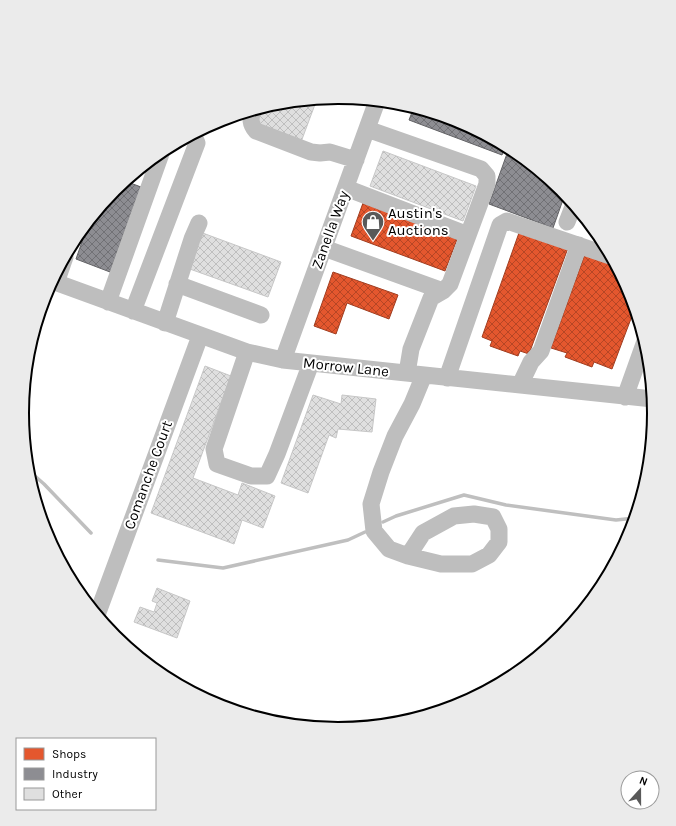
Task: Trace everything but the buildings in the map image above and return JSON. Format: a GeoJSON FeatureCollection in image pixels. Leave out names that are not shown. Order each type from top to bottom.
{"type":"FeatureCollection","features":[{"type":"Feature","properties":{"kind":"street","name":"Zanella Way"},"geometry":{"type":"LineString","coordinates":[[283,360],[375,107]]}},
{"type":"Feature","properties":{"kind":"street"},"geometry":{"type":"LineString","coordinates":[[251,117],[251,125],[256,131],[311,152],[330,152],[356,160]]}},
{"type":"Feature","properties":{"kind":"street"},"geometry":{"type":"LineString","coordinates":[[367,129],[481,169],[487,176],[487,184],[450,284],[443,291],[431,298],[411,349],[416,374],[412,404],[395,436],[381,472],[371,504],[374,531],[389,549],[408,556],[441,564],[472,564],[489,555],[499,542],[499,529],[492,517],[474,514],[454,516],[423,533],[408,556]]}},
{"type":"Feature","properties":{"kind":"street"},"geometry":{"type":"LineString","coordinates":[[133,311],[196,143],[194,140]]}},
{"type":"Feature","properties":{"kind":"street"},"geometry":{"type":"LineString","coordinates":[[108,302],[158,162]]}},
{"type":"Feature","properties":{"kind":"street"},"geometry":{"type":"LineString","coordinates":[[346,188],[468,235]]}},
{"type":"Feature","properties":{"kind":"street"},"geometry":{"type":"LineString","coordinates":[[567,222],[571,211]]}},
{"type":"Feature","properties":{"kind":"street"},"geometry":{"type":"LineString","coordinates":[[447,378],[500,225],[507,221],[603,254]]}},
{"type":"Feature","properties":{"kind":"street"},"geometry":{"type":"LineString","coordinates":[[165,323],[199,223]]}},
{"type":"Feature","properties":{"kind":"street"},"geometry":{"type":"LineString","coordinates":[[520,385],[531,362],[541,352],[579,245]]}},
{"type":"Feature","properties":{"kind":"street"},"geometry":{"type":"LineString","coordinates":[[324,248],[443,291]]}},
{"type":"Feature","properties":{"kind":"street","name":"Morrow Lane"},"geometry":{"type":"LineString","coordinates":[[58,283],[247,352],[283,360],[646,398]]}},
{"type":"Feature","properties":{"kind":"street"},"geometry":{"type":"LineString","coordinates":[[177,284],[261,314]]}},
{"type":"Feature","properties":{"kind":"street","name":"Comanche Court"},"geometry":{"type":"LineString","coordinates":[[99,609],[200,336]]}},
{"type":"Feature","properties":{"kind":"street"},"geometry":{"type":"LineString","coordinates":[[247,352],[214,449],[217,464],[251,476],[267,476],[311,363]]}},
{"type":"Feature","properties":{"kind":"street"},"geometry":{"type":"LineString","coordinates":[[625,396],[641,352]]}},
{"type":"Feature","properties":{"kind":"waterway"},"geometry":{"type":"LineString","coordinates":[[36,477],[91,533]]}},
{"type":"Feature","properties":{"kind":"waterway"},"geometry":{"type":"LineString","coordinates":[[383,522],[396,516],[464,495],[506,505],[616,520],[628,519]]}},
{"type":"Feature","properties":{"kind":"waterway"},"geometry":{"type":"LineString","coordinates":[[158,560],[223,568],[348,540],[365,532]]}},
{"type":"Feature","properties":{"kind":"place","name":"Austin's Auctions"},"geometry":{"type":"Point","coordinates":[373,242]}}]}
